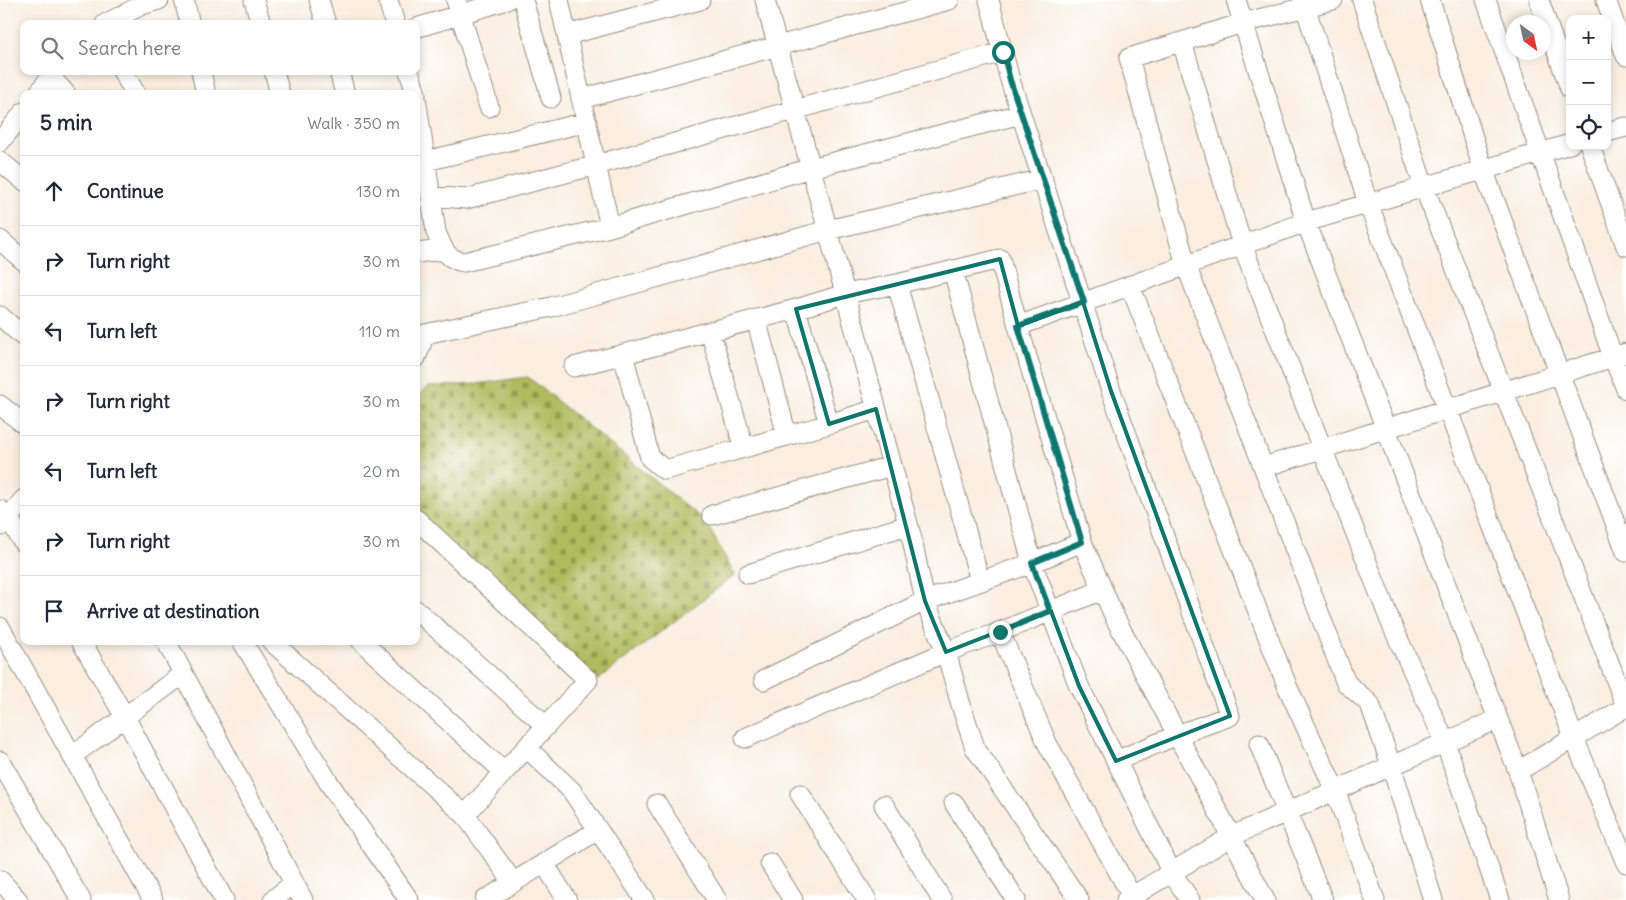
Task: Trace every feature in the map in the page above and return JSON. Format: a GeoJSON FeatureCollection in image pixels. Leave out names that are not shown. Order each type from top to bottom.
{"type":"FeatureCollection","features":[{"type":"Feature","properties":{"kind":"street"},"geometry":{"type":"LineString","coordinates":[[113,20],[142,5],[159,0]]}},
{"type":"Feature","properties":{"kind":"street"},"geometry":{"type":"LineString","coordinates":[[184,0],[189,20]]}},
{"type":"Feature","properties":{"kind":"street"},"geometry":{"type":"LineString","coordinates":[[254,0],[260,20]]}},
{"type":"Feature","properties":{"kind":"street"},"geometry":{"type":"LineString","coordinates":[[319,0],[325,20]]}},
{"type":"Feature","properties":{"kind":"street"},"geometry":{"type":"LineString","coordinates":[[388,0],[394,20]]}},
{"type":"Feature","properties":{"kind":"street"},"geometry":{"type":"LineString","coordinates":[[420,26],[458,7],[507,0]]}},
{"type":"Feature","properties":{"kind":"street"},"geometry":{"type":"LineString","coordinates":[[523,0],[551,98]]}},
{"type":"Feature","properties":{"kind":"street"},"geometry":{"type":"LineString","coordinates":[[559,0],[610,227]]}},
{"type":"Feature","properties":{"kind":"street"},"geometry":{"type":"LineString","coordinates":[[567,35],[700,0]]}},
{"type":"Feature","properties":{"kind":"street"},"geometry":{"type":"LineString","coordinates":[[765,0],[908,525],[925,600],[946,652],[975,748],[1079,900]]}},
{"type":"Feature","properties":{"kind":"street"},"geometry":{"type":"LineString","coordinates":[[581,99],[949,0]]}},
{"type":"Feature","properties":{"kind":"street"},"geometry":{"type":"LineString","coordinates":[[990,0],[1021,114],[1084,302],[1111,391],[1230,716],[1177,735],[1116,761]]}},
{"type":"Feature","properties":{"kind":"street"},"geometry":{"type":"LineString","coordinates":[[1236,0],[1306,222],[1518,771],[1559,900]]}},
{"type":"Feature","properties":{"kind":"street"},"geometry":{"type":"LineString","coordinates":[[1333,0],[1304,4],[1129,58],[1186,265],[1346,683],[1370,704],[1433,900]]}},
{"type":"Feature","properties":{"kind":"street"},"geometry":{"type":"LineString","coordinates":[[1362,0],[1424,187],[1626,707],[1518,771]]}},
{"type":"Feature","properties":{"kind":"street"},"geometry":{"type":"LineString","coordinates":[[1430,0],[1483,170],[1626,552]]}},
{"type":"Feature","properties":{"kind":"street"},"geometry":{"type":"LineString","coordinates":[[1486,0],[1540,153],[1620,355],[1626,389]]}},
{"type":"Feature","properties":{"kind":"street"},"geometry":{"type":"LineString","coordinates":[[1539,0],[1566,78]]}},
{"type":"Feature","properties":{"kind":"street"},"geometry":{"type":"LineString","coordinates":[[1606,0],[1626,56]]}},
{"type":"Feature","properties":{"kind":"street"},"geometry":{"type":"LineString","coordinates":[[1304,4],[1368,203],[1574,738],[1626,863]]}},
{"type":"Feature","properties":{"kind":"street"},"geometry":{"type":"LineString","coordinates":[[458,7],[489,107]]}},
{"type":"Feature","properties":{"kind":"street"},"geometry":{"type":"LineString","coordinates":[[1182,42],[1242,245],[1391,623],[1445,742],[1500,900]]}},
{"type":"Feature","properties":{"kind":"street"},"geometry":{"type":"LineString","coordinates":[[431,196],[466,199],[596,165],[1003,52]]}},
{"type":"Feature","properties":{"kind":"street"},"geometry":{"type":"LineString","coordinates":[[41,90],[52,75]]}},
{"type":"Feature","properties":{"kind":"street"},"geometry":{"type":"LineString","coordinates":[[54,75],[63,90]]}},
{"type":"Feature","properties":{"kind":"street"},"geometry":{"type":"LineString","coordinates":[[124,75],[134,90]]}},
{"type":"Feature","properties":{"kind":"street"},"geometry":{"type":"LineString","coordinates":[[202,75],[205,90]]}},
{"type":"Feature","properties":{"kind":"street"},"geometry":{"type":"LineString","coordinates":[[275,75],[279,90]]}},
{"type":"Feature","properties":{"kind":"street"},"geometry":{"type":"LineString","coordinates":[[340,75],[345,90]]}},
{"type":"Feature","properties":{"kind":"street"},"geometry":{"type":"LineString","coordinates":[[410,75],[415,90]]}},
{"type":"Feature","properties":{"kind":"street"},"geometry":{"type":"LineString","coordinates":[[420,123],[436,232],[447,255],[455,261],[464,262],[610,227],[810,168],[1021,114]]}},
{"type":"Feature","properties":{"kind":"street"},"geometry":{"type":"LineString","coordinates":[[0,142],[20,117]]}},
{"type":"Feature","properties":{"kind":"street"},"geometry":{"type":"LineString","coordinates":[[426,161],[587,122]]}},
{"type":"Feature","properties":{"kind":"street"},"geometry":{"type":"LineString","coordinates":[[1611,131],[1626,127]]}},
{"type":"Feature","properties":{"kind":"street"},"geometry":{"type":"LineString","coordinates":[[1018,326],[1306,222],[1566,145]]}},
{"type":"Feature","properties":{"kind":"street"},"geometry":{"type":"LineString","coordinates":[[1591,150],[1626,246]]}},
{"type":"Feature","properties":{"kind":"street"},"geometry":{"type":"LineString","coordinates":[[0,161],[20,178]]}},
{"type":"Feature","properties":{"kind":"street"},"geometry":{"type":"LineString","coordinates":[[420,347],[425,334],[552,307],[828,230],[1043,179]]}},
{"type":"Feature","properties":{"kind":"street"},"geometry":{"type":"LineString","coordinates":[[0,240],[20,258]]}},
{"type":"Feature","properties":{"kind":"street"},"geometry":{"type":"LineString","coordinates":[[420,253],[444,250]]}},
{"type":"Feature","properties":{"kind":"street"},"geometry":{"type":"LineString","coordinates":[[574,367],[845,294],[897,284],[1000,259],[1082,542],[1115,618],[1265,900]]}},
{"type":"Feature","properties":{"kind":"street"},"geometry":{"type":"LineString","coordinates":[[953,270],[1032,563],[1050,611],[1079,686],[1172,873],[1190,900]]}},
{"type":"Feature","properties":{"kind":"street"},"geometry":{"type":"LineString","coordinates":[[897,284],[980,581]]}},
{"type":"Feature","properties":{"kind":"street"},"geometry":{"type":"LineString","coordinates":[[1130,286],[1288,688],[1335,790],[1375,900]]}},
{"type":"Feature","properties":{"kind":"street"},"geometry":{"type":"LineString","coordinates":[[796,308],[828,424]]}},
{"type":"Feature","properties":{"kind":"street"},"geometry":{"type":"LineString","coordinates":[[0,316],[20,334]]}},
{"type":"Feature","properties":{"kind":"street"},"geometry":{"type":"LineString","coordinates":[[756,319],[787,436]]}},
{"type":"Feature","properties":{"kind":"street"},"geometry":{"type":"LineString","coordinates":[[710,331],[744,448]]}},
{"type":"Feature","properties":{"kind":"street"},"geometry":{"type":"LineString","coordinates":[[622,354],[650,458],[665,470],[876,409]]}},
{"type":"Feature","properties":{"kind":"street"},"geometry":{"type":"LineString","coordinates":[[1264,467],[1620,355]]}},
{"type":"Feature","properties":{"kind":"street"},"geometry":{"type":"LineString","coordinates":[[0,404],[20,421]]}},
{"type":"Feature","properties":{"kind":"street"},"geometry":{"type":"LineString","coordinates":[[712,514],[892,466]]}},
{"type":"Feature","properties":{"kind":"street"},"geometry":{"type":"LineString","coordinates":[[20,503],[3,518],[20,539]]}},
{"type":"Feature","properties":{"kind":"street"},"geometry":{"type":"LineString","coordinates":[[420,524],[588,680],[465,815]]}},
{"type":"Feature","properties":{"kind":"street"},"geometry":{"type":"LineString","coordinates":[[748,574],[908,525]]}},
{"type":"Feature","properties":{"kind":"street"},"geometry":{"type":"LineString","coordinates":[[764,680],[925,600],[1032,563],[1082,542]]}},
{"type":"Feature","properties":{"kind":"street"},"geometry":{"type":"LineString","coordinates":[[745,738],[946,652],[1102,590]]}},
{"type":"Feature","properties":{"kind":"street"},"geometry":{"type":"LineString","coordinates":[[420,614],[546,726]]}},
{"type":"Feature","properties":{"kind":"street"},"geometry":{"type":"LineString","coordinates":[[0,627],[153,900]]}},
{"type":"Feature","properties":{"kind":"street"},"geometry":{"type":"LineString","coordinates":[[1000,632],[1047,743],[1131,899],[1232,836],[1498,719]]}},
{"type":"Feature","properties":{"kind":"street"},"geometry":{"type":"LineString","coordinates":[[83,645],[125,717],[224,900]]}},
{"type":"Feature","properties":{"kind":"street"},"geometry":{"type":"LineString","coordinates":[[168,645],[303,900]]}},
{"type":"Feature","properties":{"kind":"street"},"geometry":{"type":"LineString","coordinates":[[244,645],[329,783],[410,900]]}},
{"type":"Feature","properties":{"kind":"street"},"geometry":{"type":"LineString","coordinates":[[275,645],[465,815],[513,882]]}},
{"type":"Feature","properties":{"kind":"street"},"geometry":{"type":"LineString","coordinates":[[365,645],[504,772]]}},
{"type":"Feature","properties":{"kind":"street"},"geometry":{"type":"LineString","coordinates":[[72,756],[184,674]]}},
{"type":"Feature","properties":{"kind":"street"},"geometry":{"type":"LineString","coordinates":[[1259,744],[1323,900]]}},
{"type":"Feature","properties":{"kind":"street"},"geometry":{"type":"LineString","coordinates":[[526,748],[572,791],[644,900]]}},
{"type":"Feature","properties":{"kind":"street"},"geometry":{"type":"LineString","coordinates":[[2,772],[81,900]]}},
{"type":"Feature","properties":{"kind":"street"},"geometry":{"type":"LineString","coordinates":[[800,794],[867,900]]}},
{"type":"Feature","properties":{"kind":"street"},"geometry":{"type":"LineString","coordinates":[[954,803],[1016,900]]}},
{"type":"Feature","properties":{"kind":"street"},"geometry":{"type":"LineString","coordinates":[[657,804],[713,899]]}},
{"type":"Feature","properties":{"kind":"street"},"geometry":{"type":"LineString","coordinates":[[884,805],[942,900]]}},
{"type":"Feature","properties":{"kind":"street"},"geometry":{"type":"LineString","coordinates":[[486,900],[598,830]]}},
{"type":"Feature","properties":{"kind":"street"},"geometry":{"type":"LineString","coordinates":[[544,863],[567,900]]}},
{"type":"Feature","properties":{"kind":"street"},"geometry":{"type":"LineString","coordinates":[[770,863],[793,900]]}},
{"type":"Feature","properties":{"kind":"street"},"geometry":{"type":"LineString","coordinates":[[0,880],[18,900]]}},
{"type":"Feature","properties":{"kind":"street"},"geometry":{"type":"LineString","coordinates":[[273,900],[294,882]]}},
{"type":"Feature","properties":{"kind":"highlighted area"},"geometry":{"type":"Polygon","coordinates":[[[1000,259],[1018,326],[1083,302],[1111,391],[1230,716],[1116,761],[1079,686],[1051,611],[946,652],[925,601],[876,409],[829,424],[796,309],[1000,259]]]}},
{"type":"Feature","properties":{"kind":"green space"},"geometry":{"type":"Polygon","coordinates":[[[528,377],[706,522],[735,575],[598,680],[420,514],[420,395],[427,387],[475,384],[528,377]]]}},
{"type":"Feature","properties":{"kind":"route"},"geometry":{"type":"LineString","coordinates":[[1000,632],[1050,611],[1032,563],[1082,542],[1018,326],[1084,302],[1010,80],[1003,52]]}}]}
